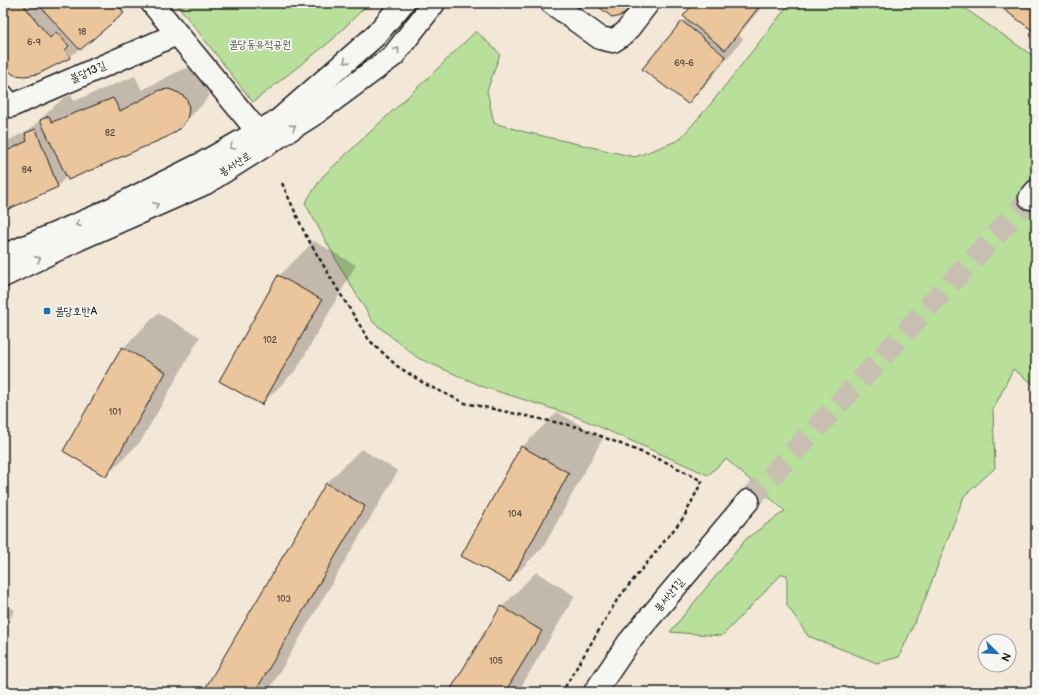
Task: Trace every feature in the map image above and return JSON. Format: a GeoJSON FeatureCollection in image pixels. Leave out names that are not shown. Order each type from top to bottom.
{"type":"FeatureCollection","features":[{"type":"Feature","properties":{"kind":"street"},"geometry":{"type":"LineString","coordinates":[[152,3],[263,138]]}},
{"type":"Feature","properties":{"kind":"street","name":"봉서산로"},"geometry":{"type":"LineString","coordinates":[[3,276],[79,239],[206,183],[263,138],[279,120],[375,36],[403,3]]}},
{"type":"Feature","properties":{"kind":"street","name":"봉서산로"},"geometry":{"type":"LineString","coordinates":[[3,256],[97,216],[203,163],[263,138],[316,113],[393,56],[434,3]]}},
{"type":"Feature","properties":{"kind":"street"},"geometry":{"type":"LineString","coordinates":[[552,3],[600,38],[613,40],[624,33],[648,3]]}},
{"type":"Feature","properties":{"kind":"street","name":"불당13길"},"geometry":{"type":"LineString","coordinates":[[3,96],[11,106],[177,34]]}},
{"type":"Feature","properties":{"kind":"street","name":"봉서산1길"},"geometry":{"type":"LineString","coordinates":[[595,692],[629,642],[748,501]]}},
{"type":"Feature","properties":{"kind":"path"},"geometry":{"type":"LineString","coordinates":[[282,183],[305,234],[369,340],[397,366],[425,384],[465,403],[578,427],[666,462],[702,481],[684,517],[617,600],[562,692]]}},
{"type":"Feature","properties":{"kind":"green space","name":"불당동유적공원"},"geometry":{"type":"Polygon","coordinates":[[[176,3],[369,3],[331,41],[253,102],[176,3]]]}},
{"type":"Feature","properties":{"kind":"green space"},"geometry":{"type":"Polygon","coordinates":[[[790,3],[957,3],[1036,58],[1036,386],[1013,369],[993,410],[995,468],[964,496],[924,602],[899,657],[877,663],[808,636],[787,605],[787,575],[782,574],[722,636],[670,632],[747,538],[785,511],[726,459],[708,475],[575,416],[484,387],[418,358],[373,322],[343,272],[305,203],[323,176],[476,31],[500,54],[487,91],[494,123],[525,132],[635,157],[679,140],[709,106],[790,3]]]}},
{"type":"Feature","properties":{"kind":"building"},"geometry":{"type":"Polygon","coordinates":[[[8,3],[22,3],[50,38],[56,32],[69,46],[65,50],[70,58],[38,74],[25,76],[14,75],[6,69],[3,65],[3,7],[8,3]]]}},
{"type":"Feature","properties":{"kind":"building"},"geometry":{"type":"Polygon","coordinates":[[[37,3],[116,3],[124,13],[80,50],[37,3]]]}},
{"type":"Feature","properties":{"kind":"building"},"geometry":{"type":"Polygon","coordinates":[[[594,3],[633,3],[623,15],[613,18],[594,3]]]}},
{"type":"Feature","properties":{"kind":"building"},"geometry":{"type":"Polygon","coordinates":[[[694,3],[762,3],[725,50],[683,16],[694,3]]]}},
{"type":"Feature","properties":{"kind":"building"},"geometry":{"type":"Polygon","coordinates":[[[995,3],[1036,3],[1036,33],[995,3]]]}},
{"type":"Feature","properties":{"kind":"building"},"geometry":{"type":"Polygon","coordinates":[[[682,21],[726,57],[688,104],[642,69],[682,21]]]}},
{"type":"Feature","properties":{"kind":"building"},"geometry":{"type":"Polygon","coordinates":[[[169,89],[179,93],[187,99],[189,109],[187,119],[181,128],[167,137],[68,180],[40,120],[49,116],[52,122],[113,98],[120,111],[160,90],[169,89]]]}},
{"type":"Feature","properties":{"kind":"building"},"geometry":{"type":"Polygon","coordinates":[[[36,129],[58,187],[4,211],[3,153],[27,141],[25,133],[36,129]]]}},
{"type":"Feature","properties":{"kind":"building"},"geometry":{"type":"Polygon","coordinates":[[[278,275],[322,300],[262,405],[219,381],[278,275]]]}},
{"type":"Feature","properties":{"kind":"building"},"geometry":{"type":"Polygon","coordinates":[[[122,347],[166,372],[106,477],[63,451],[122,347]]]}},
{"type":"Feature","properties":{"kind":"building"},"geometry":{"type":"Polygon","coordinates":[[[521,446],[569,473],[510,582],[461,556],[521,446]]]}},
{"type":"Feature","properties":{"kind":"building"},"geometry":{"type":"Polygon","coordinates":[[[326,483],[365,506],[255,692],[203,692],[326,483]]]}},
{"type":"Feature","properties":{"kind":"building"},"geometry":{"type":"Polygon","coordinates":[[[501,606],[542,631],[505,692],[449,692],[501,606]]]}},
{"type":"Feature","properties":{"kind":"tunnel"},"geometry":{"type":"LineString","coordinates":[[748,501],[1030,198]]}},
{"type":"Feature","properties":{"kind":"place","name":"불당호반A"},"geometry":{"type":"Point","coordinates":[47,311]}}]}
